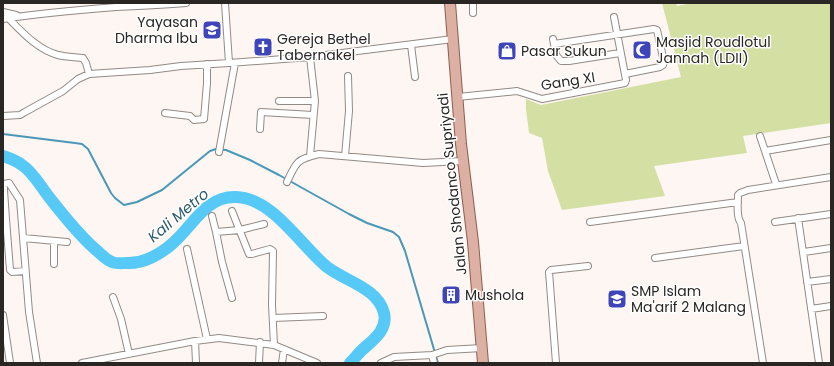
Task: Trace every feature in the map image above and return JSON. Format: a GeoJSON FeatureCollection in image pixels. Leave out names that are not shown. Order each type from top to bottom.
{"type":"FeatureCollection","features":[{"type":"Feature","properties":{"kind":"main road","name":"Jalan Shodanco Supriyadi"},"geometry":{"type":"LineString","coordinates":[[450,3],[463,161],[473,242],[483,363]]}},
{"type":"Feature","properties":{"kind":"street"},"geometry":{"type":"LineString","coordinates":[[5,18],[186,3]]}},
{"type":"Feature","properties":{"kind":"street"},"geometry":{"type":"LineString","coordinates":[[220,149],[232,63],[225,3]]}},
{"type":"Feature","properties":{"kind":"street"},"geometry":{"type":"LineString","coordinates":[[473,3],[473,13]]}},
{"type":"Feature","properties":{"kind":"street"},"geometry":{"type":"LineString","coordinates":[[3,12],[19,16]]}},
{"type":"Feature","properties":{"kind":"street"},"geometry":{"type":"LineString","coordinates":[[614,17],[617,34],[620,53],[625,74],[660,67],[663,65],[664,62],[659,33],[654,29],[617,34],[554,42],[556,55],[560,61],[569,61],[620,53]]}},
{"type":"Feature","properties":{"kind":"street"},"geometry":{"type":"LineString","coordinates":[[5,18],[45,50],[60,56],[83,58],[89,74]]}},
{"type":"Feature","properties":{"kind":"street"},"geometry":{"type":"LineString","coordinates":[[3,116],[20,115],[58,95],[69,88],[78,79],[89,74],[310,56],[453,40]]}},
{"type":"Feature","properties":{"kind":"street"},"geometry":{"type":"LineString","coordinates":[[411,45],[414,76]]}},
{"type":"Feature","properties":{"kind":"street"},"geometry":{"type":"LineString","coordinates":[[310,56],[315,101],[310,156]]}},
{"type":"Feature","properties":{"kind":"street"},"geometry":{"type":"LineString","coordinates":[[164,113],[190,116],[194,120],[204,119],[207,90],[207,64]]}},
{"type":"Feature","properties":{"kind":"street","name":"Gang XI"},"geometry":{"type":"LineString","coordinates":[[458,97],[517,91],[536,98],[549,98],[625,83],[625,74]]}},
{"type":"Feature","properties":{"kind":"street"},"geometry":{"type":"LineString","coordinates":[[345,156],[349,111],[348,76]]}},
{"type":"Feature","properties":{"kind":"street"},"geometry":{"type":"LineString","coordinates":[[279,101],[315,101]]}},
{"type":"Feature","properties":{"kind":"street"},"geometry":{"type":"LineString","coordinates":[[260,129],[261,112],[313,115]]}},
{"type":"Feature","properties":{"kind":"street"},"geometry":{"type":"LineString","coordinates":[[760,136],[776,184]]}},
{"type":"Feature","properties":{"kind":"street"},"geometry":{"type":"LineString","coordinates":[[765,151],[831,140]]}},
{"type":"Feature","properties":{"kind":"street"},"geometry":{"type":"LineString","coordinates":[[288,180],[296,163],[310,156],[326,154],[423,163],[463,161]]}},
{"type":"Feature","properties":{"kind":"street"},"geometry":{"type":"LineString","coordinates":[[762,363],[741,223],[738,220],[738,196],[743,191],[776,184],[831,177]]}},
{"type":"Feature","properties":{"kind":"street"},"geometry":{"type":"LineString","coordinates":[[25,271],[12,272],[10,270],[5,220],[4,184],[9,183],[20,200],[28,312],[37,363]]}},
{"type":"Feature","properties":{"kind":"street"},"geometry":{"type":"LineString","coordinates":[[590,222],[738,202]]}},
{"type":"Feature","properties":{"kind":"street"},"geometry":{"type":"LineString","coordinates":[[232,211],[249,254],[270,249],[273,251],[274,345]]}},
{"type":"Feature","properties":{"kind":"street"},"geometry":{"type":"LineString","coordinates":[[775,222],[831,214]]}},
{"type":"Feature","properties":{"kind":"street"},"geometry":{"type":"LineString","coordinates":[[212,216],[232,298]]}},
{"type":"Feature","properties":{"kind":"street"},"geometry":{"type":"LineString","coordinates":[[798,218],[819,363]]}},
{"type":"Feature","properties":{"kind":"street"},"geometry":{"type":"LineString","coordinates":[[216,232],[240,230],[264,224]]}},
{"type":"Feature","properties":{"kind":"street"},"geometry":{"type":"LineString","coordinates":[[23,238],[67,242]]}},
{"type":"Feature","properties":{"kind":"street"},"geometry":{"type":"LineString","coordinates":[[54,241],[54,264]]}},
{"type":"Feature","properties":{"kind":"street"},"geometry":{"type":"LineString","coordinates":[[655,258],[744,246]]}},
{"type":"Feature","properties":{"kind":"street"},"geometry":{"type":"LineString","coordinates":[[804,252],[831,248]]}},
{"type":"Feature","properties":{"kind":"street"},"geometry":{"type":"LineString","coordinates":[[187,249],[207,339]]}},
{"type":"Feature","properties":{"kind":"street"},"geometry":{"type":"LineString","coordinates":[[556,363],[549,272],[551,270],[588,266]]}},
{"type":"Feature","properties":{"kind":"street"},"geometry":{"type":"LineString","coordinates":[[807,282],[831,278]]}},
{"type":"Feature","properties":{"kind":"street"},"geometry":{"type":"LineString","coordinates":[[113,297],[121,319],[129,354]]}},
{"type":"Feature","properties":{"kind":"street"},"geometry":{"type":"LineString","coordinates":[[811,309],[831,306]]}},
{"type":"Feature","properties":{"kind":"street"},"geometry":{"type":"LineString","coordinates":[[3,315],[4,331],[10,363]]}},
{"type":"Feature","properties":{"kind":"street"},"geometry":{"type":"LineString","coordinates":[[273,318],[323,316]]}},
{"type":"Feature","properties":{"kind":"street"},"geometry":{"type":"LineString","coordinates":[[82,363],[207,339],[232,339],[274,345],[317,363]]}},
{"type":"Feature","properties":{"kind":"street"},"geometry":{"type":"LineString","coordinates":[[195,341],[196,363]]}},
{"type":"Feature","properties":{"kind":"street"},"geometry":{"type":"LineString","coordinates":[[259,363],[260,342]]}},
{"type":"Feature","properties":{"kind":"street"},"geometry":{"type":"LineString","coordinates":[[381,363],[394,356],[434,354],[447,350],[482,348]]}},
{"type":"Feature","properties":{"kind":"street"},"geometry":{"type":"LineString","coordinates":[[282,363],[284,349]]}},
{"type":"Feature","properties":{"kind":"street"},"geometry":{"type":"LineString","coordinates":[[434,354],[434,363]]}},
{"type":"Feature","properties":{"kind":"green space"},"geometry":{"type":"Polygon","coordinates":[[[662,3],[676,3],[677,6],[692,3],[831,3],[831,123],[743,136],[747,153],[654,166],[665,196],[562,210],[548,171],[542,138],[529,133],[526,99],[541,105],[681,77],[662,3]]]}},
{"type":"Feature","properties":{"kind":"waterway"},"geometry":{"type":"LineString","coordinates":[[3,134],[82,144],[88,149],[111,193],[124,205],[137,202],[162,190],[210,151],[216,149],[226,150],[279,175],[367,223],[393,232],[399,237],[405,251],[438,363]]}},
{"type":"Feature","properties":{"kind":"waterway","name":"Kali Metro"},"geometry":{"type":"LineString","coordinates":[[3,156],[26,168],[83,237],[105,258],[115,263],[139,262],[163,251],[180,236],[200,213],[216,201],[236,197],[249,199],[262,205],[285,224],[327,267],[368,291],[381,304],[385,319],[382,330],[350,363]]}},
{"type":"Feature","properties":{"kind":"place","name":"Yayasan Dharma Ibu"},"geometry":{"type":"Point","coordinates":[212,30]}},
{"type":"Feature","properties":{"kind":"place","name":"Gereja Bethel Tabernakel"},"geometry":{"type":"Point","coordinates":[263,47]}},
{"type":"Feature","properties":{"kind":"place","name":"Masjid Roudlotul Jannah (LDII)"},"geometry":{"type":"Point","coordinates":[642,50]}},
{"type":"Feature","properties":{"kind":"place","name":"Pasar Sukun"},"geometry":{"type":"Point","coordinates":[507,51]}},
{"type":"Feature","properties":{"kind":"place","name":"Mushola"},"geometry":{"type":"Point","coordinates":[451,295]}},
{"type":"Feature","properties":{"kind":"place","name":"SMP Islam Ma'arif 2 Malang"},"geometry":{"type":"Point","coordinates":[617,299]}}]}
